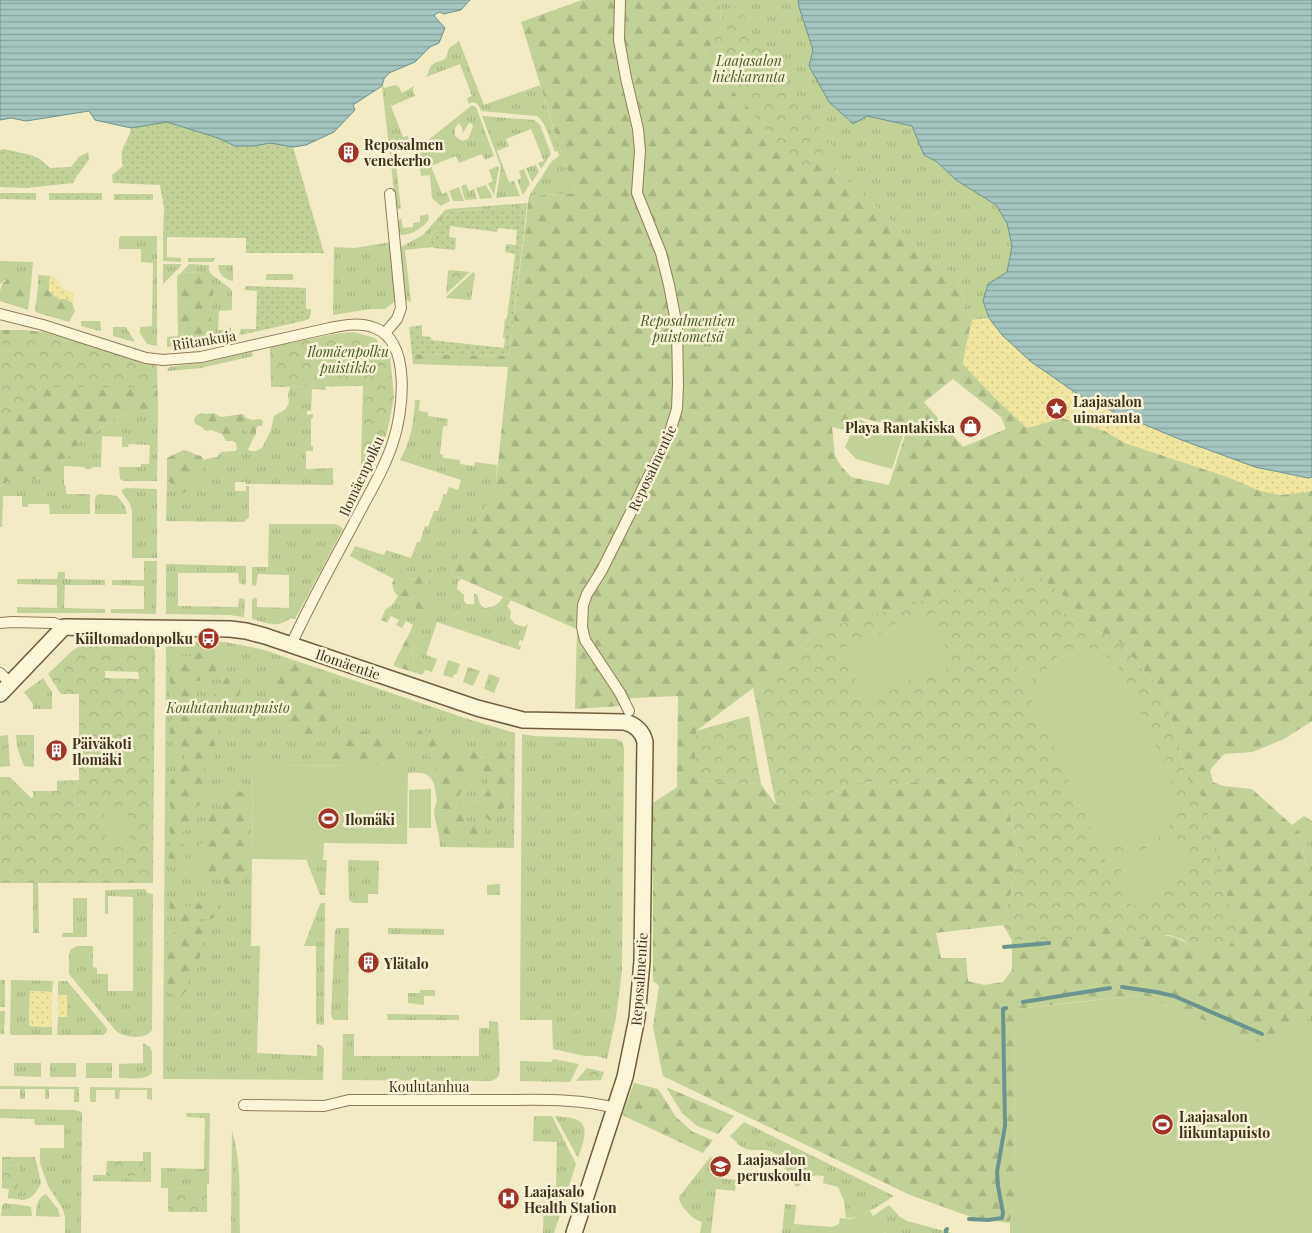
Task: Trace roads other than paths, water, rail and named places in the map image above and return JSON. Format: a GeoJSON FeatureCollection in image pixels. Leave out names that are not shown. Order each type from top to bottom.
{"type":"FeatureCollection","features":[{"type":"Feature","properties":{"kind":"street","name":"Reposalmentie"},"geometry":{"type":"LineString","coordinates":[[574,1233],[625,1076],[637,1018],[642,961],[645,742],[641,732],[629,717],[620,693],[585,640],[582,627],[583,605],[672,427],[677,409],[677,327],[662,253],[638,193],[637,182],[640,167],[638,129],[626,78],[620,40],[620,0]]}},
{"type":"Feature","properties":{"kind":"street"},"geometry":{"type":"LineString","coordinates":[[385,334],[396,319],[401,308],[396,240],[390,194]]}},
{"type":"Feature","properties":{"kind":"street","name":"Riitankuja"},"geometry":{"type":"LineString","coordinates":[[0,314],[43,325],[146,358],[163,360],[201,357],[349,325],[363,325],[376,328],[385,334]]}},
{"type":"Feature","properties":{"kind":"street","name":"Ilomäenpolku"},"geometry":{"type":"LineString","coordinates":[[290,644],[380,474],[393,443],[402,386],[400,363],[396,348],[385,334]]}},
{"type":"Feature","properties":{"kind":"street","name":"Ilomäentie"},"geometry":{"type":"LineString","coordinates":[[0,623],[54,622],[64,627],[230,629],[246,631],[504,716],[523,720],[629,717]]}},
{"type":"Feature","properties":{"kind":"street"},"geometry":{"type":"LineString","coordinates":[[0,694],[5,678],[64,627]]}},
{"type":"Feature","properties":{"kind":"street","name":"Koulutanhua"},"geometry":{"type":"LineString","coordinates":[[244,1105],[324,1106],[349,1100],[509,1100],[584,1102],[614,1108]]}},
{"type":"Feature","properties":{"kind":"water"},"geometry":{"type":"Polygon","coordinates":[[[0,0],[470,0],[461,10],[443,14],[440,12],[434,15],[445,28],[439,43],[430,47],[415,62],[389,73],[384,79],[382,86],[353,105],[355,110],[334,132],[306,145],[293,147],[270,143],[254,146],[235,146],[218,138],[167,122],[131,128],[95,120],[89,111],[26,121],[11,118],[0,120],[0,0]]]}},
{"type":"Feature","properties":{"kind":"water"},"geometry":{"type":"Polygon","coordinates":[[[798,0],[1312,0],[1312,477],[1308,478],[1255,467],[1179,439],[1086,400],[1030,361],[1002,335],[989,318],[983,301],[988,284],[1007,272],[1012,246],[1007,223],[996,205],[956,180],[937,162],[924,155],[912,126],[867,116],[853,124],[829,102],[809,66],[813,50],[798,0]]]}},
{"type":"Feature","properties":{"kind":"waterway"},"geometry":{"type":"LineString","coordinates":[[1004,947],[1049,943]]}},
{"type":"Feature","properties":{"kind":"waterway"},"geometry":{"type":"LineString","coordinates":[[1122,987],[1174,996],[1262,1034]]}},
{"type":"Feature","properties":{"kind":"waterway"},"geometry":{"type":"LineString","coordinates":[[1023,1002],[1110,988]]}},
{"type":"Feature","properties":{"kind":"waterway"},"geometry":{"type":"LineString","coordinates":[[969,1219],[988,1220],[1002,1218],[1003,1213],[997,1172],[1005,1126],[1003,1009],[1006,1008]]}},
{"type":"Feature","properties":{"kind":"waterway"},"geometry":{"type":"LineString","coordinates":[[946,1233],[947,1229]]}},
{"type":"Feature","properties":{"kind":"place","name":"Reposalmen venekerho"},"geometry":{"type":"Point","coordinates":[348,152]}},
{"type":"Feature","properties":{"kind":"place","name":"Laajasalon uimaranta"},"geometry":{"type":"Point","coordinates":[1057,409]}},
{"type":"Feature","properties":{"kind":"place","name":"Playa Rantakiska"},"geometry":{"type":"Point","coordinates":[971,427]}},
{"type":"Feature","properties":{"kind":"place","name":"Kiiltomadonpolku"},"geometry":{"type":"Point","coordinates":[209,638]}},
{"type":"Feature","properties":{"kind":"place","name":"Päiväkoti Ilomäki"},"geometry":{"type":"Point","coordinates":[56,751]}},
{"type":"Feature","properties":{"kind":"place","name":"Ilomäki"},"geometry":{"type":"Point","coordinates":[329,819]}},
{"type":"Feature","properties":{"kind":"place","name":"Ylätalo"},"geometry":{"type":"Point","coordinates":[368,963]}},
{"type":"Feature","properties":{"kind":"place","name":"Laajasalon liikuntapuisto"},"geometry":{"type":"Point","coordinates":[1163,1124]}},
{"type":"Feature","properties":{"kind":"place","name":"Laajasalon peruskoulu"},"geometry":{"type":"Point","coordinates":[721,1167]}},
{"type":"Feature","properties":{"kind":"place","name":"Laajasalo Health Station"},"geometry":{"type":"Point","coordinates":[508,1199]}},
{"type":"Feature","properties":{"kind":"park label","name":"Laajasalon hiekkaranta"},"geometry":{"type":"Point","coordinates":[749,68]}},
{"type":"Feature","properties":{"kind":"park label","name":"Reposalmentien puistometsä"},"geometry":{"type":"Point","coordinates":[688,328]}},
{"type":"Feature","properties":{"kind":"park label","name":"Ilomäenpolku puistikko"},"geometry":{"type":"Point","coordinates":[348,360]}},
{"type":"Feature","properties":{"kind":"park label","name":"Koulutanhuanpuisto"},"geometry":{"type":"Point","coordinates":[228,707]}}]}
